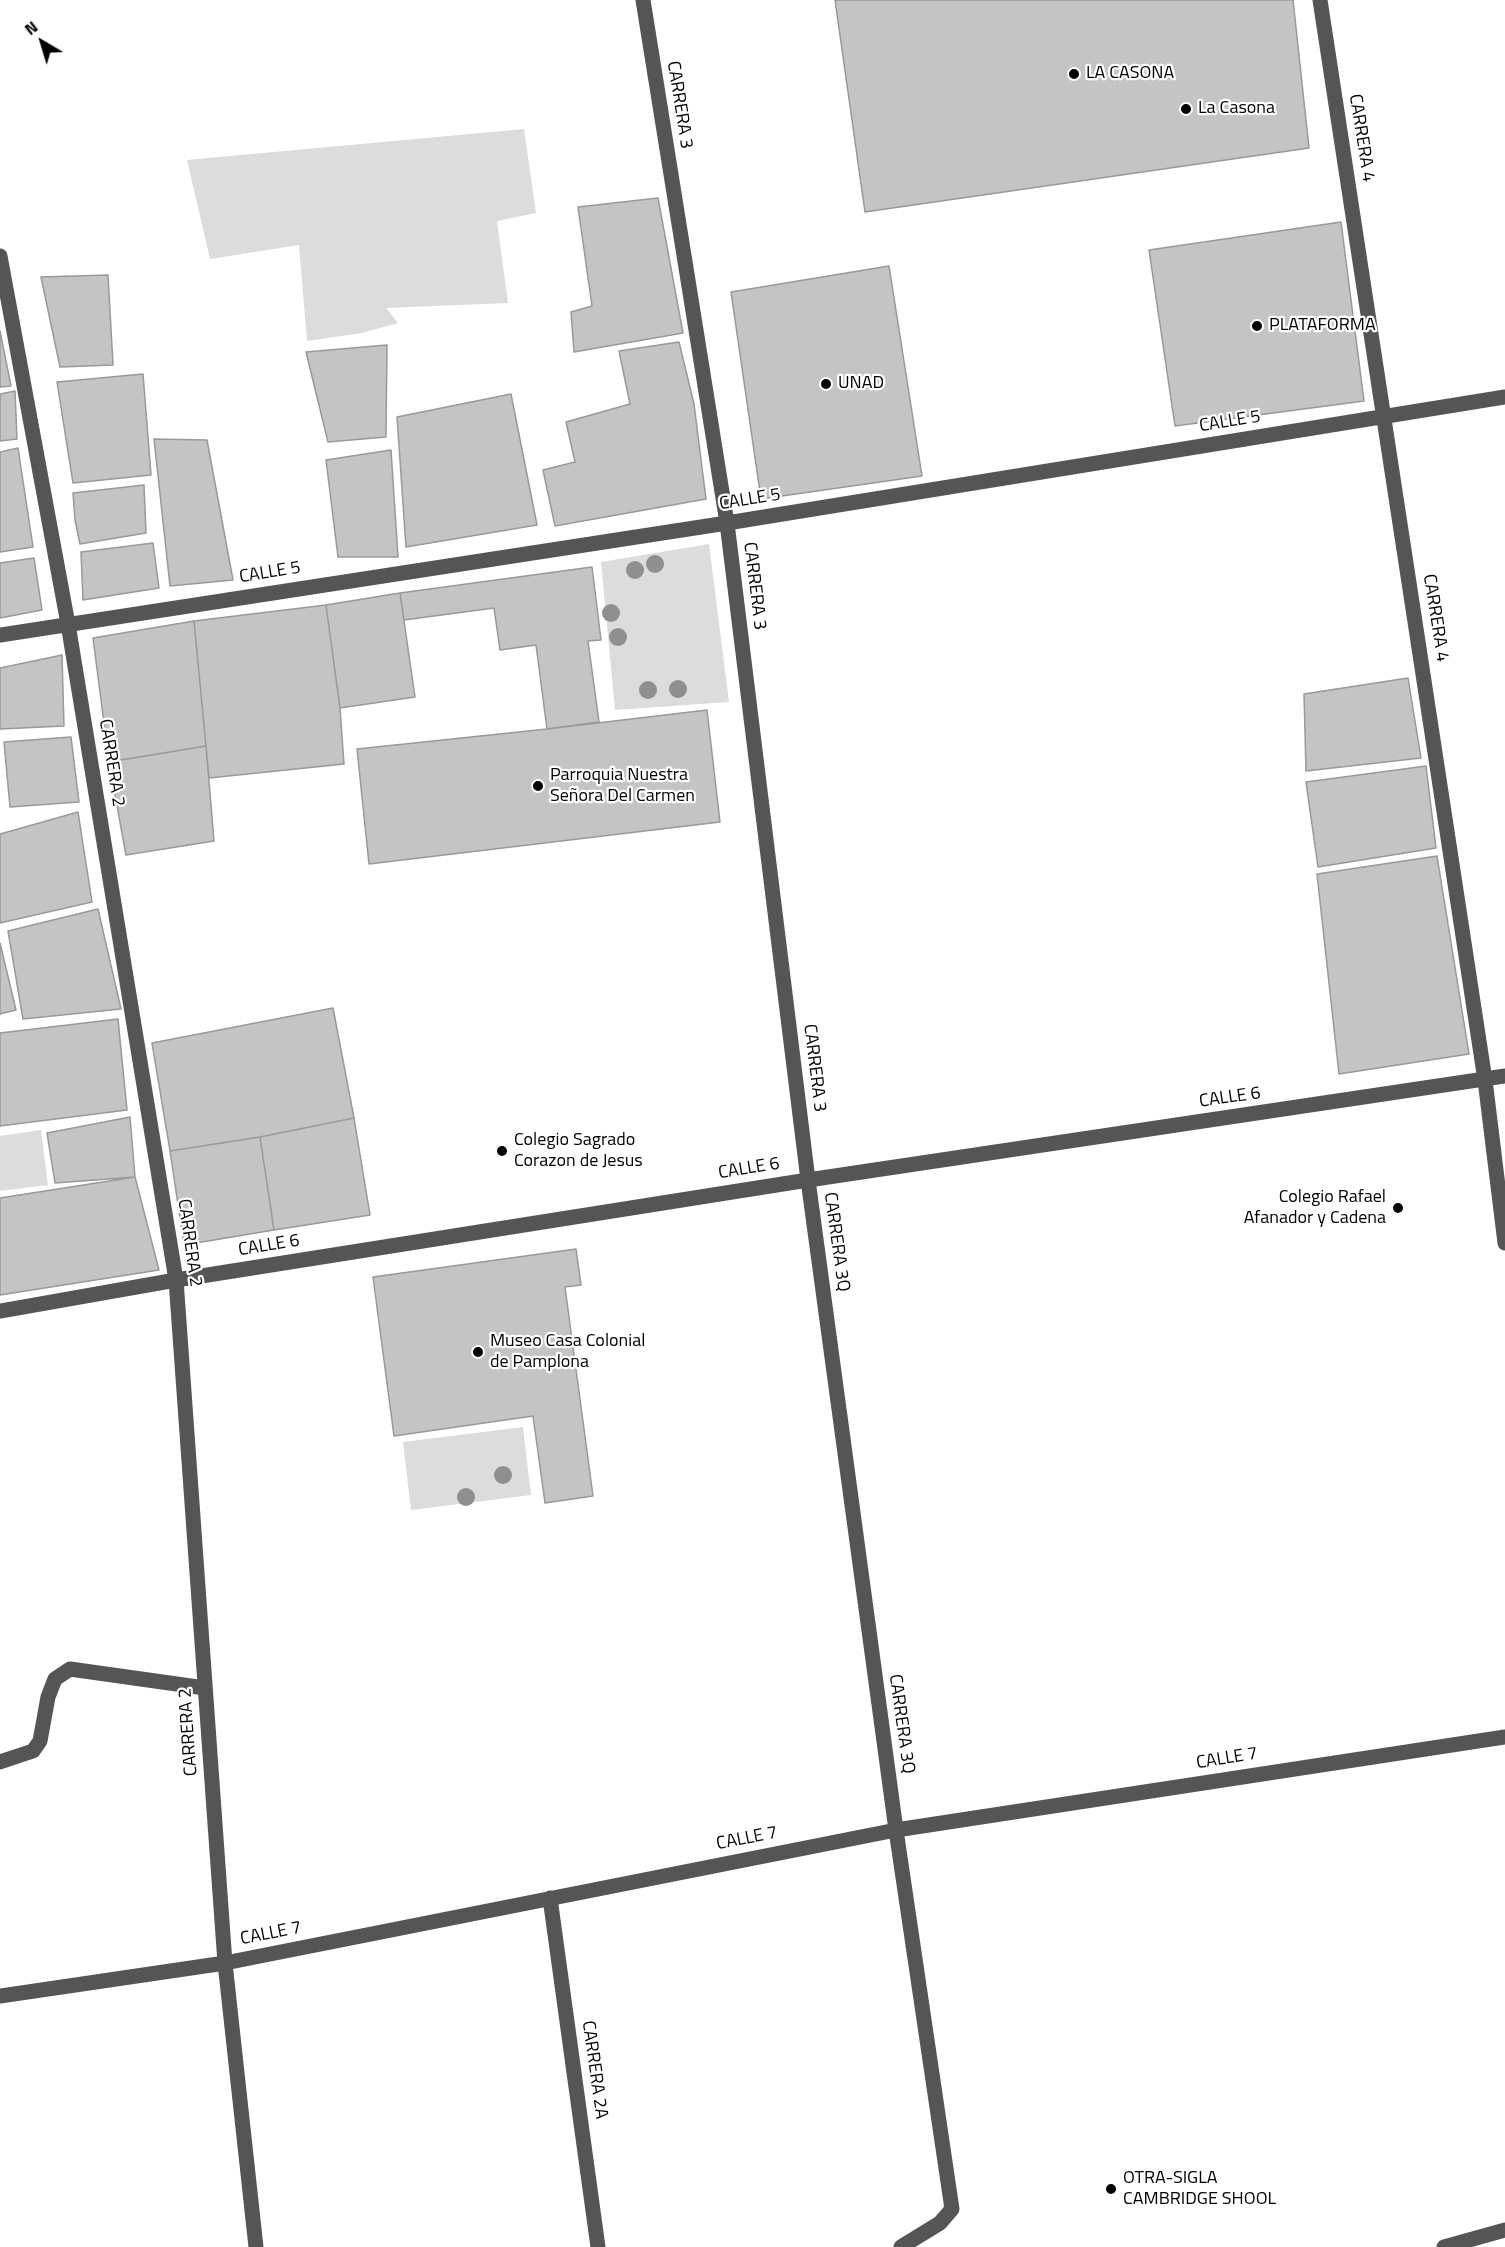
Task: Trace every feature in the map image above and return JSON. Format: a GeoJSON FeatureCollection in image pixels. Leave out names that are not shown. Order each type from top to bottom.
{"type":"FeatureCollection","features":[{"type":"Feature","properties":{"kind":"street","name":"CARRERA 3"},"geometry":{"type":"LineString","coordinates":[[643,0],[727,523],[808,1180]]}},
{"type":"Feature","properties":{"kind":"street","name":"CARRERA 4"},"geometry":{"type":"LineString","coordinates":[[1320,0],[1485,1080],[1505,1243]]}},
{"type":"Feature","properties":{"kind":"street","name":"CARRERA 2"},"geometry":{"type":"LineString","coordinates":[[0,256],[68,624],[176,1280],[225,1963],[256,2247]]}},
{"type":"Feature","properties":{"kind":"street","name":"CALLE 5"},"geometry":{"type":"LineString","coordinates":[[0,635],[727,523],[1505,397]]}},
{"type":"Feature","properties":{"kind":"street","name":"CALLE 6"},"geometry":{"type":"LineString","coordinates":[[0,1311],[176,1280],[808,1180],[1505,1076]]}},
{"type":"Feature","properties":{"kind":"street","name":"CARRERA 3Q"},"geometry":{"type":"LineString","coordinates":[[808,1180],[896,1830],[952,2209],[940,2223],[901,2247]]}},
{"type":"Feature","properties":{"kind":"street"},"geometry":{"type":"LineString","coordinates":[[0,1762],[33,1751],[37,1746],[40,1741],[48,1697],[55,1679],[70,1669],[205,1688]]}},
{"type":"Feature","properties":{"kind":"street","name":"CALLE 7"},"geometry":{"type":"LineString","coordinates":[[0,1996],[225,1963],[896,1830],[1505,1737]]}},
{"type":"Feature","properties":{"kind":"street","name":"CARRERA 2A"},"geometry":{"type":"LineString","coordinates":[[550,1898],[598,2247]]}},
{"type":"Feature","properties":{"kind":"street"},"geometry":{"type":"LineString","coordinates":[[1444,2247],[1505,2230]]}},
{"type":"Feature","properties":{"kind":"shaded area"},"geometry":{"type":"Polygon","coordinates":[[[524,129],[536,213],[497,221],[508,303],[386,308],[398,323],[362,333],[307,341],[299,245],[210,259],[187,160],[524,129]]]}},
{"type":"Feature","properties":{"kind":"shaded area"},"geometry":{"type":"Polygon","coordinates":[[[709,544],[729,702],[615,710],[601,562],[709,544]]]}},
{"type":"Feature","properties":{"kind":"shaded area"},"geometry":{"type":"Polygon","coordinates":[[[41,1130],[48,1185],[0,1191],[0,1136],[41,1130]]]}},
{"type":"Feature","properties":{"kind":"shaded area"},"geometry":{"type":"Polygon","coordinates":[[[523,1427],[531,1495],[411,1510],[403,1442],[523,1427]]]}},
{"type":"Feature","properties":{"kind":"building","name":"LA CASONA"},"geometry":{"type":"Polygon","coordinates":[[[835,0],[1293,0],[1309,148],[865,212],[835,0]]]}},
{"type":"Feature","properties":{"kind":"building"},"geometry":{"type":"Polygon","coordinates":[[[658,198],[683,333],[574,352],[571,312],[592,306],[578,207],[658,198]]]}},
{"type":"Feature","properties":{"kind":"building","name":"PLATAFORMA"},"geometry":{"type":"Polygon","coordinates":[[[1341,222],[1364,401],[1175,426],[1149,250],[1341,222]]]}},
{"type":"Feature","properties":{"kind":"building","name":"UNAD"},"geometry":{"type":"Polygon","coordinates":[[[889,266],[922,476],[761,499],[731,292],[889,266]]]}},
{"type":"Feature","properties":{"kind":"building"},"geometry":{"type":"Polygon","coordinates":[[[108,275],[113,365],[60,367],[41,277],[108,275]]]}},
{"type":"Feature","properties":{"kind":"building"},"geometry":{"type":"Polygon","coordinates":[[[0,331],[11,386],[0,387],[0,331]]]}},
{"type":"Feature","properties":{"kind":"building"},"geometry":{"type":"Polygon","coordinates":[[[679,342],[694,404],[706,499],[555,526],[543,470],[575,462],[566,422],[630,404],[619,351],[679,342]]]}},
{"type":"Feature","properties":{"kind":"building"},"geometry":{"type":"Polygon","coordinates":[[[387,345],[386,437],[328,442],[306,352],[387,345]]]}},
{"type":"Feature","properties":{"kind":"building"},"geometry":{"type":"Polygon","coordinates":[[[143,374],[151,475],[73,483],[57,382],[143,374]]]}},
{"type":"Feature","properties":{"kind":"building"},"geometry":{"type":"Polygon","coordinates":[[[15,391],[17,439],[0,441],[0,394],[15,391]]]}},
{"type":"Feature","properties":{"kind":"building"},"geometry":{"type":"Polygon","coordinates":[[[511,394],[537,525],[406,547],[397,417],[511,394]]]}},
{"type":"Feature","properties":{"kind":"building"},"geometry":{"type":"Polygon","coordinates":[[[154,439],[207,440],[233,580],[170,586],[154,439]]]}},
{"type":"Feature","properties":{"kind":"building"},"geometry":{"type":"Polygon","coordinates":[[[18,448],[33,547],[0,552],[0,452],[18,448]]]}},
{"type":"Feature","properties":{"kind":"building"},"geometry":{"type":"Polygon","coordinates":[[[391,450],[398,557],[338,557],[326,460],[391,450]]]}},
{"type":"Feature","properties":{"kind":"building"},"geometry":{"type":"Polygon","coordinates":[[[144,485],[146,533],[80,544],[73,493],[144,485]]]}},
{"type":"Feature","properties":{"kind":"building"},"geometry":{"type":"Polygon","coordinates":[[[153,543],[159,588],[83,600],[81,552],[153,543]]]}},
{"type":"Feature","properties":{"kind":"building"},"geometry":{"type":"Polygon","coordinates":[[[34,558],[42,610],[0,618],[0,563],[34,558]]]}},
{"type":"Feature","properties":{"kind":"building"},"geometry":{"type":"Polygon","coordinates":[[[592,567],[601,640],[588,641],[599,722],[547,729],[536,645],[500,650],[494,608],[404,620],[400,593],[592,567]]]}},
{"type":"Feature","properties":{"kind":"building"},"geometry":{"type":"Polygon","coordinates":[[[400,593],[415,697],[340,708],[326,605],[400,593]]]}},
{"type":"Feature","properties":{"kind":"building"},"geometry":{"type":"Polygon","coordinates":[[[326,605],[340,708],[344,764],[209,778],[194,621],[326,605]]]}},
{"type":"Feature","properties":{"kind":"building"},"geometry":{"type":"Polygon","coordinates":[[[194,621],[206,746],[109,762],[93,638],[194,621]]]}},
{"type":"Feature","properties":{"kind":"building"},"geometry":{"type":"Polygon","coordinates":[[[62,655],[64,726],[0,729],[0,668],[62,655]]]}},
{"type":"Feature","properties":{"kind":"building"},"geometry":{"type":"Polygon","coordinates":[[[1408,678],[1421,758],[1306,771],[1304,694],[1408,678]]]}},
{"type":"Feature","properties":{"kind":"building","name":"Parroquia Nuestra Señora Del Carmen"},"geometry":{"type":"Polygon","coordinates":[[[707,710],[720,822],[369,864],[357,749],[707,710]]]}},
{"type":"Feature","properties":{"kind":"building"},"geometry":{"type":"Polygon","coordinates":[[[71,737],[79,802],[10,807],[4,742],[71,737]]]}},
{"type":"Feature","properties":{"kind":"building"},"geometry":{"type":"Polygon","coordinates":[[[206,746],[214,841],[126,855],[109,762],[206,746]]]}},
{"type":"Feature","properties":{"kind":"building"},"geometry":{"type":"Polygon","coordinates":[[[1426,766],[1436,848],[1318,867],[1306,782],[1426,766]]]}},
{"type":"Feature","properties":{"kind":"building"},"geometry":{"type":"Polygon","coordinates":[[[78,812],[92,902],[0,923],[0,834],[78,812]]]}},
{"type":"Feature","properties":{"kind":"building"},"geometry":{"type":"Polygon","coordinates":[[[1437,856],[1469,1054],[1339,1074],[1317,874],[1437,856]]]}},
{"type":"Feature","properties":{"kind":"building"},"geometry":{"type":"Polygon","coordinates":[[[98,909],[121,1009],[23,1019],[8,931],[98,909]]]}},
{"type":"Feature","properties":{"kind":"building"},"geometry":{"type":"Polygon","coordinates":[[[0,943],[16,1010],[0,1014],[0,943]]]}},
{"type":"Feature","properties":{"kind":"building"},"geometry":{"type":"Polygon","coordinates":[[[333,1008],[354,1118],[260,1137],[170,1151],[152,1043],[333,1008]]]}},
{"type":"Feature","properties":{"kind":"building"},"geometry":{"type":"Polygon","coordinates":[[[118,1019],[127,1110],[0,1126],[0,1033],[118,1019]]]}},
{"type":"Feature","properties":{"kind":"building"},"geometry":{"type":"Polygon","coordinates":[[[130,1117],[135,1177],[55,1183],[47,1133],[130,1117]]]}},
{"type":"Feature","properties":{"kind":"building"},"geometry":{"type":"Polygon","coordinates":[[[354,1118],[370,1215],[274,1230],[260,1137],[354,1118]]]}},
{"type":"Feature","properties":{"kind":"building"},"geometry":{"type":"Polygon","coordinates":[[[260,1137],[274,1230],[184,1245],[170,1151],[260,1137]]]}},
{"type":"Feature","properties":{"kind":"building"},"geometry":{"type":"Polygon","coordinates":[[[135,1177],[159,1270],[0,1295],[0,1198],[135,1177]]]}},
{"type":"Feature","properties":{"kind":"building","name":"Museo Casa Colonial de Pamplona"},"geometry":{"type":"Polygon","coordinates":[[[576,1249],[581,1285],[565,1287],[593,1496],[545,1503],[533,1416],[394,1436],[373,1277],[576,1249]]]}},
{"type":"Feature","properties":{"kind":"place","name":"LA CASONA"},"geometry":{"type":"Point","coordinates":[1074,74]}},
{"type":"Feature","properties":{"kind":"place","name":"La Casona"},"geometry":{"type":"Point","coordinates":[1186,109]}},
{"type":"Feature","properties":{"kind":"place","name":"PLATAFORMA"},"geometry":{"type":"Point","coordinates":[1257,326]}},
{"type":"Feature","properties":{"kind":"place","name":"UNAD"},"geometry":{"type":"Point","coordinates":[826,384]}},
{"type":"Feature","properties":{"kind":"place","name":"Parroquia Nuestra Señora Del Carmen"},"geometry":{"type":"Point","coordinates":[538,786]}},
{"type":"Feature","properties":{"kind":"place","name":"Colegio Sagrado Corazon de Jesus"},"geometry":{"type":"Point","coordinates":[502,1151]}},
{"type":"Feature","properties":{"kind":"place","name":"Colegio Rafael Afanador y Cadena"},"geometry":{"type":"Point","coordinates":[1398,1208]}},
{"type":"Feature","properties":{"kind":"place","name":"Museo Casa Colonial de Pamplona"},"geometry":{"type":"Point","coordinates":[478,1352]}},
{"type":"Feature","properties":{"kind":"place","name":"OTRA-SIGLA CAMBRIDGE SHOOL"},"geometry":{"type":"Point","coordinates":[1111,2189]}}]}
